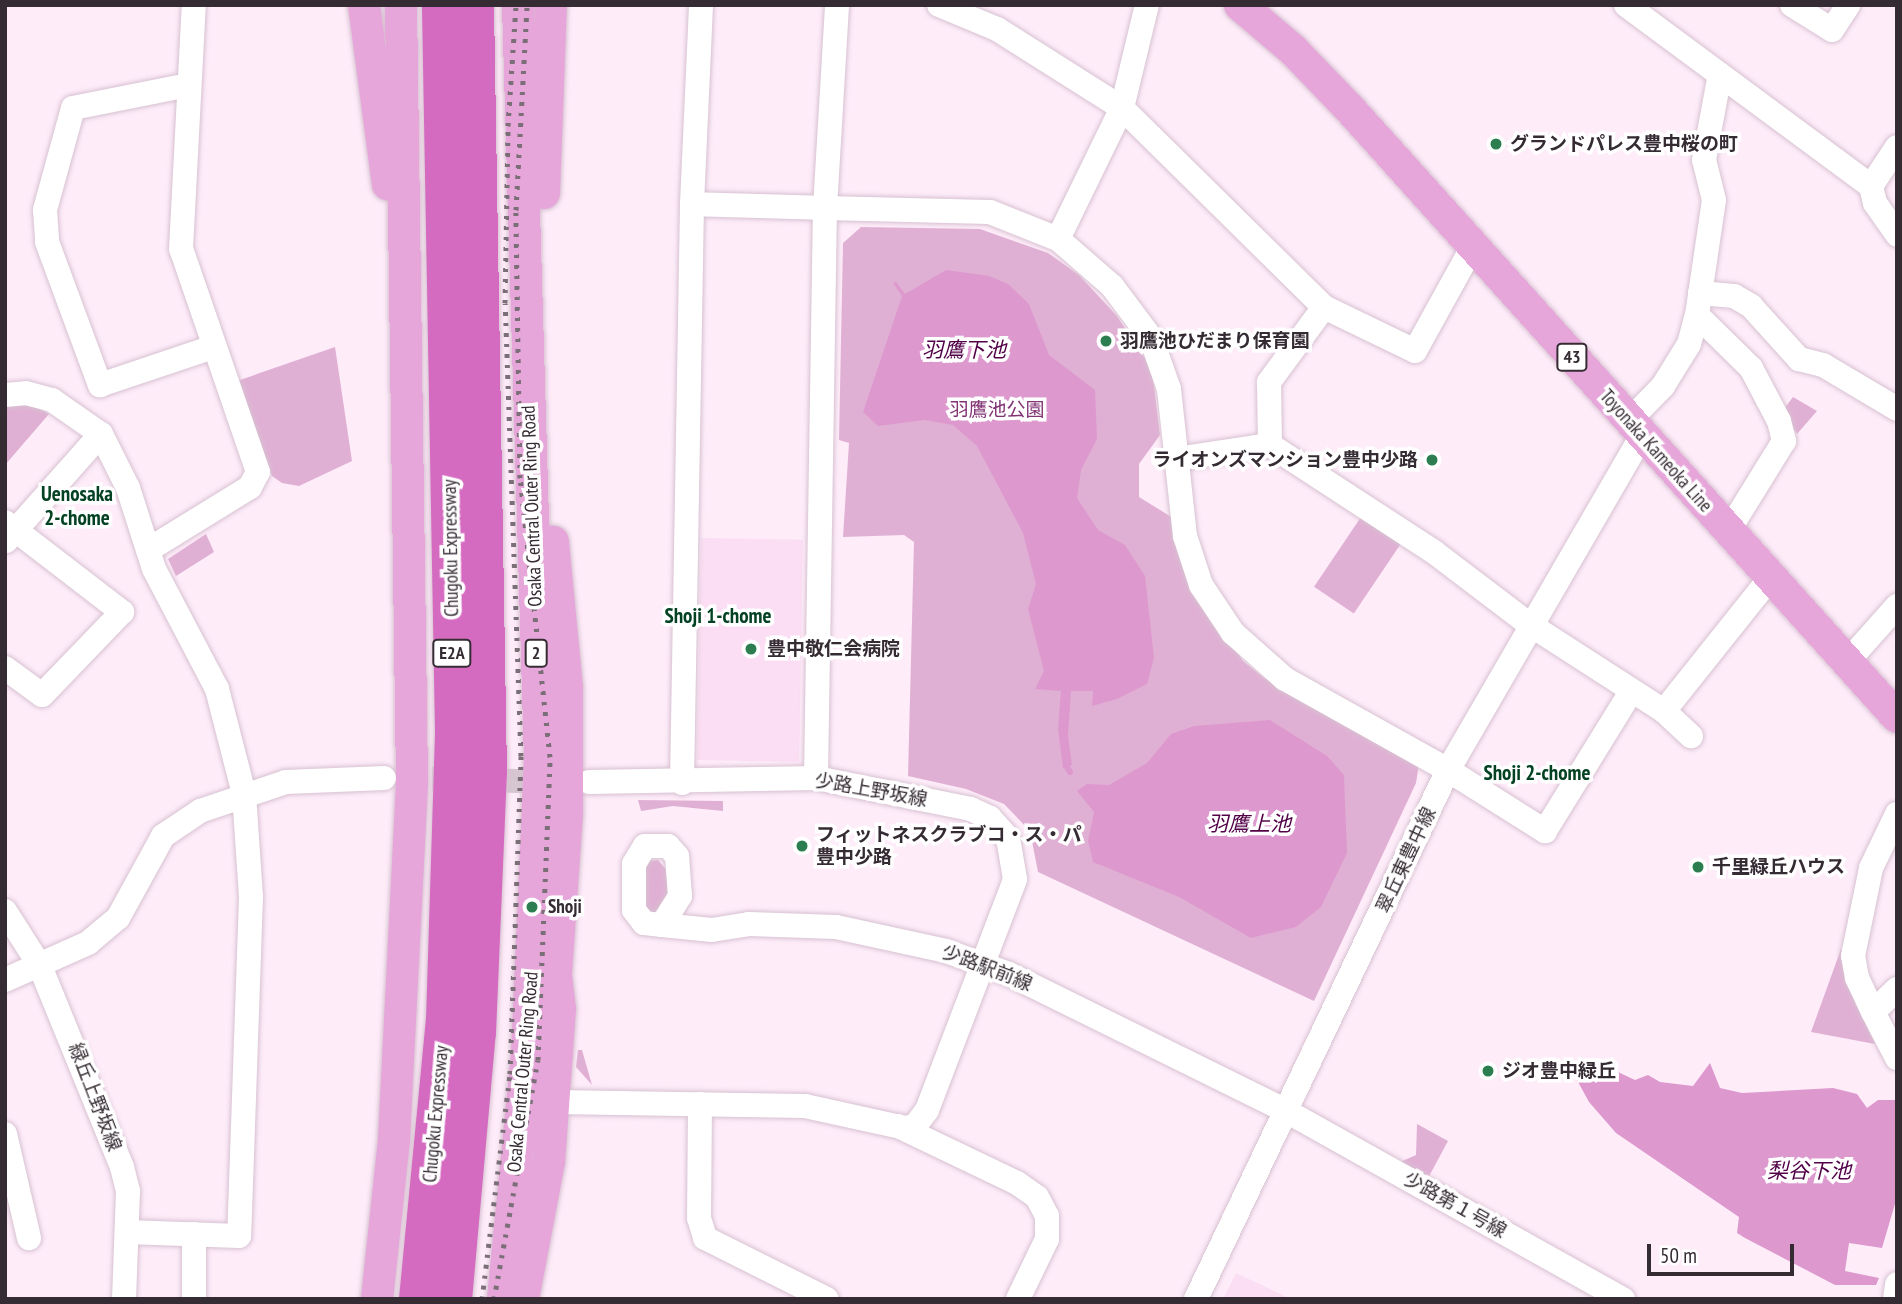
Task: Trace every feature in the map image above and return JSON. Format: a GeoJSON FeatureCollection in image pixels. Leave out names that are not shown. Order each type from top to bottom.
{"type":"FeatureCollection","features":[{"type":"Feature","properties":{"kind":"highway","name":"Chugoku Expressway"},"geometry":{"type":"LineString","coordinates":[[417,1299],[444,1020],[453,730],[440,5]]}},
{"type":"Feature","properties":{"kind":"highway","name":"Chugoku Expressway"},"geometry":{"type":"LineString","coordinates":[[453,1299],[477,1032],[488,774],[475,5]]}},
{"type":"Feature","properties":{"kind":"main road"},"geometry":{"type":"LineString","coordinates":[[364,5],[408,341]]}},
{"type":"Feature","properties":{"kind":"main road"},"geometry":{"type":"LineString","coordinates":[[377,1299],[394,1139],[410,844],[408,341],[401,5]]}},
{"type":"Feature","properties":{"kind":"main road","name":"Osaka Central Outer Ring Road"},"geometry":{"type":"LineString","coordinates":[[503,1299],[527,1055],[540,760],[518,5]]}},
{"type":"Feature","properties":{"kind":"main road"},"geometry":{"type":"LineString","coordinates":[[528,382],[541,277],[551,5]]}},
{"type":"Feature","properties":{"kind":"main road","name":"Toyonaka Kameoka Line"},"geometry":{"type":"LineString","coordinates":[[1240,5],[1293,50],[1474,246],[1897,717]]}},
{"type":"Feature","properties":{"kind":"main road"},"geometry":{"type":"LineString","coordinates":[[523,1299],[549,1162],[555,1102],[567,688],[551,520],[530,449]]}},
{"type":"Feature","properties":{"kind":"street"},"geometry":{"type":"LineString","coordinates":[[148,550],[250,487],[258,472],[181,249],[194,5]]}},
{"type":"Feature","properties":{"kind":"street"},"geometry":{"type":"LineString","coordinates":[[682,783],[692,204],[701,5]]}},
{"type":"Feature","properties":{"kind":"street"},"geometry":{"type":"LineString","coordinates":[[816,778],[825,208],[837,5]]}},
{"type":"Feature","properties":{"kind":"street"},"geometry":{"type":"LineString","coordinates":[[939,5],[997,29],[1122,108],[1324,307],[1415,351],[1474,246]]}},
{"type":"Feature","properties":{"kind":"street"},"geometry":{"type":"LineString","coordinates":[[1058,239],[1122,108],[1147,5]]}},
{"type":"Feature","properties":{"kind":"street"},"geometry":{"type":"LineString","coordinates":[[1792,5],[1832,30],[1848,5]]}},
{"type":"Feature","properties":{"kind":"street"},"geometry":{"type":"LineString","coordinates":[[1633,7],[1871,186],[1875,203],[1897,235]]}},
{"type":"Feature","properties":{"kind":"street","name":"翠丘東豊中線"},"geometry":{"type":"LineString","coordinates":[[1196,1299],[1448,770],[1636,429],[1689,344],[1699,304],[1714,201],[1704,160],[1720,74]]}},
{"type":"Feature","properties":{"kind":"street"},"geometry":{"type":"LineString","coordinates":[[188,85],[73,108],[45,210],[47,242],[100,385],[213,347]]}},
{"type":"Feature","properties":{"kind":"street"},"geometry":{"type":"LineString","coordinates":[[1871,186],[1897,147]]}},
{"type":"Feature","properties":{"kind":"street"},"geometry":{"type":"LineString","coordinates":[[692,204],[990,212],[1058,239],[1112,286],[1151,338],[1169,389],[1185,536],[1196,573],[1233,633],[1285,679],[1448,770],[1545,831],[1631,692]]}},
{"type":"Feature","properties":{"kind":"street"},"geometry":{"type":"LineString","coordinates":[[1728,530],[1784,441],[1779,421],[1751,368],[1699,304],[1734,296],[1751,306],[1799,359],[1823,365],[1897,409]]}},
{"type":"Feature","properties":{"kind":"street"},"geometry":{"type":"LineString","coordinates":[[1270,444],[1269,382],[1324,307]]}},
{"type":"Feature","properties":{"kind":"street"},"geometry":{"type":"LineString","coordinates":[[5,395],[26,393],[52,400],[101,434],[128,488],[154,569],[217,689],[244,794],[251,897],[239,1236],[127,1232]]}},
{"type":"Feature","properties":{"kind":"street"},"geometry":{"type":"LineString","coordinates":[[5,668],[42,695],[121,612],[9,531],[92,444]]}},
{"type":"Feature","properties":{"kind":"street"},"geometry":{"type":"LineString","coordinates":[[1176,459],[1270,444],[1434,552],[1530,625],[1664,711],[1691,736]]}},
{"type":"Feature","properties":{"kind":"street"},"geometry":{"type":"LineString","coordinates":[[1664,711],[1771,577]]}},
{"type":"Feature","properties":{"kind":"street"},"geometry":{"type":"LineString","coordinates":[[1848,661],[1897,606]]}},
{"type":"Feature","properties":{"kind":"street"},"geometry":{"type":"LineString","coordinates":[[5,980],[88,943],[118,918],[163,836],[200,811],[244,794],[301,780],[384,778]]}},
{"type":"Feature","properties":{"kind":"street","name":"少路上野坂線"},"geometry":{"type":"LineString","coordinates":[[589,782],[682,783],[816,778],[971,809],[1001,827],[1013,849],[1015,879],[923,1117],[915,1126],[898,1126]]}},
{"type":"Feature","properties":{"kind":"street"},"geometry":{"type":"LineString","coordinates":[[1897,814],[1875,856],[1853,956],[1857,978],[1897,1058]]}},
{"type":"Feature","properties":{"kind":"street","name":"少路駅前線"},"geometry":{"type":"LineString","coordinates":[[680,896],[676,852],[663,845],[645,846],[635,864],[634,910],[644,923],[733,929],[749,924],[865,931],[983,964],[1287,1112]]}},
{"type":"Feature","properties":{"kind":"street"},"geometry":{"type":"LineString","coordinates":[[662,925],[680,896],[693,915],[749,924]]}},
{"type":"Feature","properties":{"kind":"street","name":"緑丘上野坂線"},"geometry":{"type":"LineString","coordinates":[[5,911],[40,966],[122,1167],[128,1191],[124,1299]]}},
{"type":"Feature","properties":{"kind":"street"},"geometry":{"type":"LineString","coordinates":[[1873,1012],[1897,989]]}},
{"type":"Feature","properties":{"kind":"street"},"geometry":{"type":"LineString","coordinates":[[555,1102],[805,1106],[898,1126],[1017,1183],[1037,1197],[1047,1216],[1047,1239],[1018,1299]]}},
{"type":"Feature","properties":{"kind":"street"},"geometry":{"type":"LineString","coordinates":[[700,1104],[699,1218],[705,1238],[827,1299]]}},
{"type":"Feature","properties":{"kind":"street","name":"少路第１号線"},"geometry":{"type":"LineString","coordinates":[[1287,1112],[1623,1299]]}},
{"type":"Feature","properties":{"kind":"street"},"geometry":{"type":"LineString","coordinates":[[5,1134],[29,1238]]}},
{"type":"Feature","properties":{"kind":"street"},"geometry":{"type":"LineString","coordinates":[[194,1234],[194,1299]]}},
{"type":"Feature","properties":{"kind":"street"},"geometry":{"type":"LineString","coordinates":[[1895,1299],[1897,1284]]}},
{"type":"Feature","properties":{"kind":"shaded area","name":"豊中敬仁会病院"},"geometry":{"type":"Polygon","coordinates":[[[701,538],[803,540],[799,762],[697,760],[701,538]]]}},
{"type":"Feature","properties":{"kind":"shaded area"},"geometry":{"type":"Polygon","coordinates":[[[1236,1273],[1291,1299],[1223,1299],[1236,1273]]]}},
{"type":"Feature","properties":{"kind":"green space","name":"羽鷹池公園"},"geometry":{"type":"Polygon","coordinates":[[[861,227],[980,229],[1048,253],[1079,275],[1117,316],[1152,369],[1160,435],[1139,464],[1139,497],[1173,518],[1221,630],[1243,661],[1264,678],[1419,764],[1416,783],[1314,1001],[1038,872],[1030,831],[1004,804],[966,789],[908,776],[914,542],[904,535],[843,537],[849,443],[839,440],[843,243],[861,227]]]}},
{"type":"Feature","properties":{"kind":"green space"},"geometry":{"type":"Polygon","coordinates":[[[335,347],[352,461],[299,486],[282,483],[272,476],[237,381],[335,347]]]}},
{"type":"Feature","properties":{"kind":"green space"},"geometry":{"type":"Polygon","coordinates":[[[1793,397],[1817,411],[1797,434],[1795,430],[1790,432],[1781,413],[1793,397]]]}},
{"type":"Feature","properties":{"kind":"green space"},"geometry":{"type":"Polygon","coordinates":[[[5,404],[35,406],[49,414],[5,465],[5,404]]]}},
{"type":"Feature","properties":{"kind":"green space"},"geometry":{"type":"Polygon","coordinates":[[[1361,517],[1401,544],[1354,613],[1314,587],[1361,517]]]}},
{"type":"Feature","properties":{"kind":"green space"},"geometry":{"type":"Polygon","coordinates":[[[206,534],[214,552],[176,576],[168,559],[206,534]]]}},
{"type":"Feature","properties":{"kind":"green space"},"geometry":{"type":"Polygon","coordinates":[[[638,800],[723,801],[723,811],[673,806],[641,811],[638,800]]]}},
{"type":"Feature","properties":{"kind":"green space"},"geometry":{"type":"Polygon","coordinates":[[[658,860],[668,872],[668,906],[665,913],[644,912],[645,861],[658,860]]]}},
{"type":"Feature","properties":{"kind":"green space"},"geometry":{"type":"Polygon","coordinates":[[[1841,949],[1855,1001],[1875,1044],[1811,1032],[1841,949]]]}},
{"type":"Feature","properties":{"kind":"green space"},"geometry":{"type":"Polygon","coordinates":[[[578,1050],[582,1050],[592,1085],[576,1067],[578,1050]]]}},
{"type":"Feature","properties":{"kind":"green space"},"geometry":{"type":"Polygon","coordinates":[[[1417,1124],[1448,1141],[1427,1180],[1398,1163],[1416,1155],[1417,1124]]]}},
{"type":"Feature","properties":{"kind":"water","name":"羽鷹下池"},"geometry":{"type":"Polygon","coordinates":[[[946,270],[989,276],[1008,284],[1029,304],[1049,355],[1095,390],[1097,439],[1081,470],[1077,498],[1098,530],[1125,545],[1145,576],[1154,658],[1147,684],[1117,699],[1092,706],[1093,691],[1071,691],[1068,736],[1072,765],[1063,768],[1058,729],[1061,691],[1035,689],[1044,671],[1028,609],[1036,584],[1023,533],[977,446],[953,425],[925,420],[878,426],[863,412],[902,296],[893,283],[896,282],[905,294],[946,270]]]}},
{"type":"Feature","properties":{"kind":"water","name":"羽鷹上池"},"geometry":{"type":"Polygon","coordinates":[[[1270,720],[1327,756],[1344,775],[1347,853],[1321,907],[1296,927],[1251,938],[1179,897],[1093,862],[1088,841],[1094,812],[1077,791],[1087,784],[1109,785],[1147,763],[1171,734],[1194,726],[1270,720]]]}},
{"type":"Feature","properties":{"kind":"water","name":"梨谷下池"},"geometry":{"type":"Polygon","coordinates":[[[1710,1063],[1720,1088],[1742,1093],[1833,1088],[1857,1094],[1867,1108],[1878,1100],[1897,1100],[1897,1197],[1882,1248],[1849,1243],[1845,1271],[1879,1278],[1876,1285],[1835,1285],[1737,1233],[1739,1217],[1616,1133],[1589,1102],[1577,1080],[1581,1070],[1605,1066],[1635,1080],[1648,1075],[1660,1082],[1693,1086],[1710,1063]]]}},
{"type":"Feature","properties":{"kind":"waterway"},"geometry":{"type":"LineString","coordinates":[[1067,767],[1070,772]]}},
{"type":"Feature","properties":{"kind":"tunnel"},"geometry":{"type":"LineString","coordinates":[[396,778],[555,782]]}},
{"type":"Feature","properties":{"kind":"railway"},"geometry":{"type":"LineString","coordinates":[[482,1299],[510,1074],[521,756],[505,303],[508,126],[516,5]]}},
{"type":"Feature","properties":{"kind":"railway"},"geometry":{"type":"LineString","coordinates":[[494,1299],[538,1060],[550,757],[520,478],[516,210],[527,5]]}},
{"type":"Feature","properties":{"kind":"place","name":"グランドパレス豊中桜の町"},"geometry":{"type":"Point","coordinates":[1496,144]}},
{"type":"Feature","properties":{"kind":"place","name":"羽鷹池ひだまり保育園"},"geometry":{"type":"Point","coordinates":[1106,341]}},
{"type":"Feature","properties":{"kind":"place","name":"ライオンズマンション豊中少路"},"geometry":{"type":"Point","coordinates":[1432,460]}},
{"type":"Feature","properties":{"kind":"place","name":"豊中敬仁会病院"},"geometry":{"type":"Point","coordinates":[751,649]}},
{"type":"Feature","properties":{"kind":"place","name":"フィットネスクラブコ・ス・パ 豊中少路"},"geometry":{"type":"Point","coordinates":[802,846]}},
{"type":"Feature","properties":{"kind":"place","name":"千里緑丘ハウス"},"geometry":{"type":"Point","coordinates":[1698,867]}},
{"type":"Feature","properties":{"kind":"place","name":"Shoji"},"geometry":{"type":"Point","coordinates":[532,907]}},
{"type":"Feature","properties":{"kind":"place","name":"ジオ豊中緑丘"},"geometry":{"type":"Point","coordinates":[1488,1071]}},
{"type":"Feature","properties":{"kind":"district","name":"Uenosaka 2-chome"},"geometry":{"type":"Point","coordinates":[77,506]}},
{"type":"Feature","properties":{"kind":"district","name":"Shoji 1-chome"},"geometry":{"type":"Point","coordinates":[718,616]}},
{"type":"Feature","properties":{"kind":"district","name":"Shoji 2-chome"},"geometry":{"type":"Point","coordinates":[1537,773]}}]}
